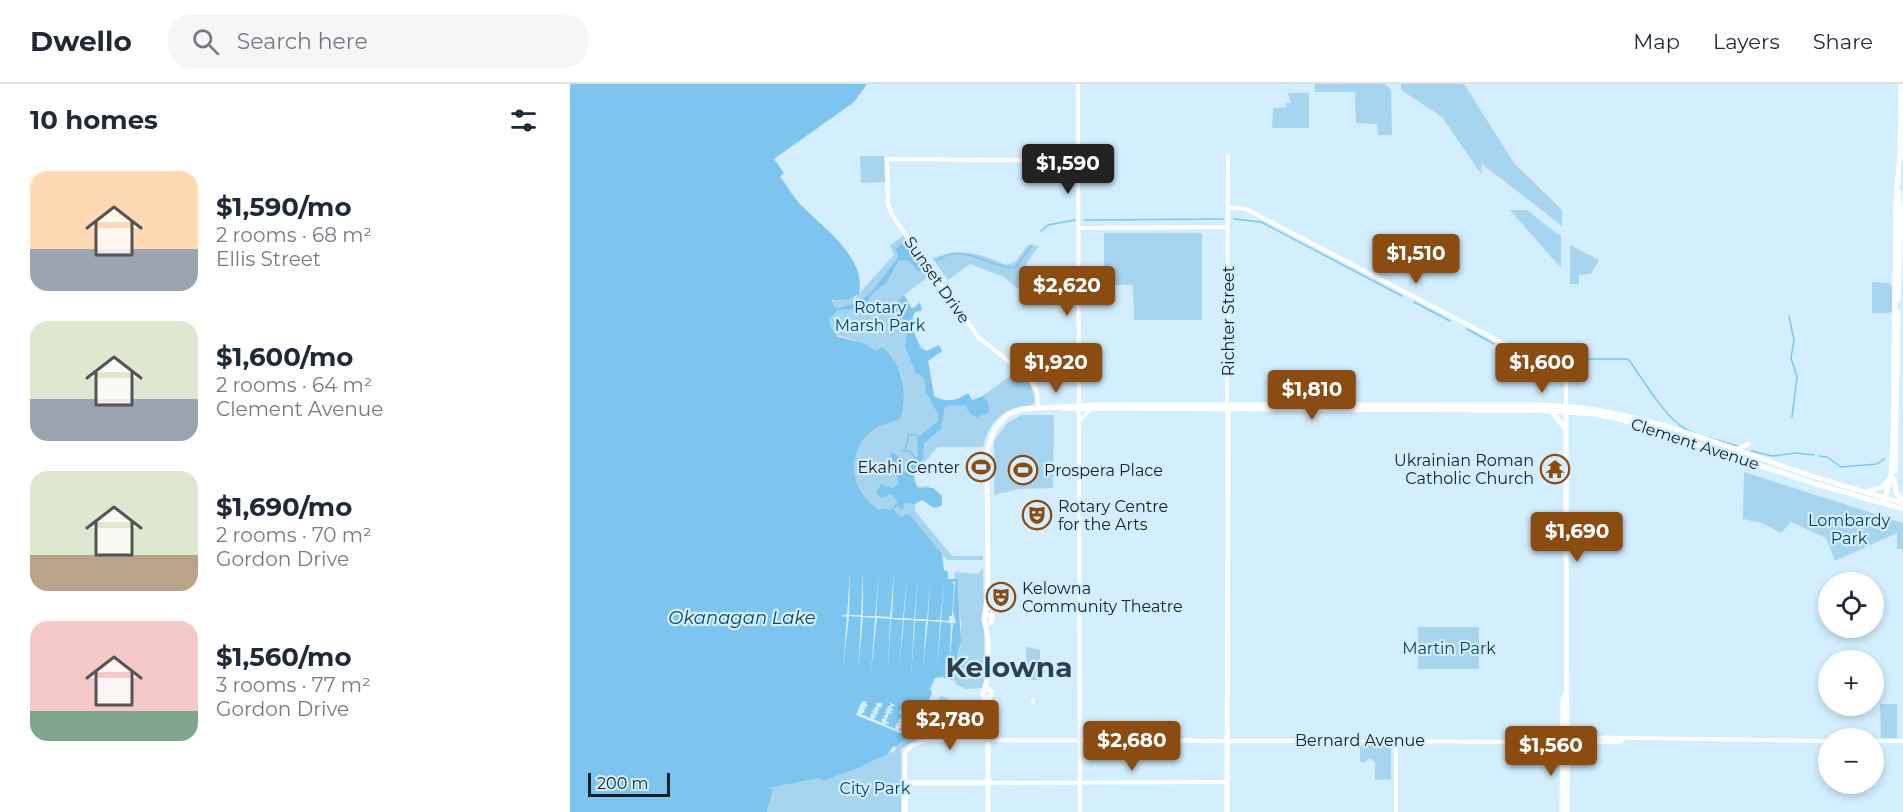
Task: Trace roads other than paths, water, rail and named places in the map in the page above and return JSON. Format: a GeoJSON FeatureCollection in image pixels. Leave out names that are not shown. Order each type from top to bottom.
{"type":"FeatureCollection","features":[{"type":"Feature","properties":{"kind":"main road"},"geometry":{"type":"LineString","coordinates":[[1886,501],[1893,478],[1897,445],[1900,84]]}},
{"type":"Feature","properties":{"kind":"main road","name":"Clement Avenue"},"geometry":{"type":"LineString","coordinates":[[1481,410],[1518,405]]}},
{"type":"Feature","properties":{"kind":"main road","name":"Clement Avenue"},"geometry":{"type":"LineString","coordinates":[[988,812],[989,442],[997,426],[1007,415],[1022,409],[1038,407],[1518,405],[1601,409],[1645,419],[1865,493],[1903,509]]}},
{"type":"Feature","properties":{"kind":"main road","name":"Clement Avenue"},"geometry":{"type":"LineString","coordinates":[[1079,407],[1090,409],[1228,407],[1550,411],[1566,409],[1619,419],[1807,481],[1886,501],[1903,503]]}},
{"type":"Feature","properties":{"kind":"main road","name":"Richter Street"},"geometry":{"type":"LineString","coordinates":[[1227,812],[1228,407]]}},
{"type":"Feature","properties":{"kind":"main road"},"geometry":{"type":"LineString","coordinates":[[1566,409],[1565,695],[1563,699],[1567,812]]}},
{"type":"Feature","properties":{"kind":"main road"},"geometry":{"type":"LineString","coordinates":[[1550,411],[1560,419],[1566,431]]}},
{"type":"Feature","properties":{"kind":"main road"},"geometry":{"type":"LineString","coordinates":[[1566,431],[1577,412]]}},
{"type":"Feature","properties":{"kind":"main road"},"geometry":{"type":"LineString","coordinates":[[1669,434],[1700,440],[1741,454],[1746,453],[1748,444],[1741,449],[1735,449]]}},
{"type":"Feature","properties":{"kind":"main road"},"geometry":{"type":"LineString","coordinates":[[1865,493],[1878,489],[1893,478]]}},
{"type":"Feature","properties":{"kind":"main road"},"geometry":{"type":"LineString","coordinates":[[1893,478],[1896,492],[1903,503]]}},
{"type":"Feature","properties":{"kind":"main road"},"geometry":{"type":"LineString","coordinates":[[1562,812],[1565,739]]}},
{"type":"Feature","properties":{"kind":"main road"},"geometry":{"type":"LineString","coordinates":[[905,812],[905,783],[988,783]]}},
{"type":"Feature","properties":{"kind":"street"},"geometry":{"type":"LineString","coordinates":[[1078,84],[1080,812]]}},
{"type":"Feature","properties":{"kind":"street","name":"Richter Street"},"geometry":{"type":"LineString","coordinates":[[1228,156],[1228,407]]}},
{"type":"Feature","properties":{"kind":"street","name":"Sunset Drive"},"geometry":{"type":"LineString","coordinates":[[1038,407],[1036,389],[1030,378],[979,338],[903,231],[888,206],[887,159],[1078,161]]}},
{"type":"Feature","properties":{"kind":"street"},"geometry":{"type":"LineString","coordinates":[[1228,207],[1244,209],[1566,376],[1566,409]]}},
{"type":"Feature","properties":{"kind":"street"},"geometry":{"type":"LineString","coordinates":[[1079,228],[1228,227]]}},
{"type":"Feature","properties":{"kind":"street"},"geometry":{"type":"LineString","coordinates":[[1078,424],[1090,409]]}},
{"type":"Feature","properties":{"kind":"street","name":"Bernard Avenue"},"geometry":{"type":"LineString","coordinates":[[905,783],[905,753],[912,745],[925,740],[1818,741]]}},
{"type":"Feature","properties":{"kind":"street"},"geometry":{"type":"LineString","coordinates":[[1396,741],[1396,812]]}},
{"type":"Feature","properties":{"kind":"street"},"geometry":{"type":"LineString","coordinates":[[1884,741],[1903,741]]}},
{"type":"Feature","properties":{"kind":"street"},"geometry":{"type":"LineString","coordinates":[[988,783],[1227,782]]}},
{"type":"Feature","properties":{"kind":"water","name":"Okanagan Lake"},"geometry":{"type":"Polygon","coordinates":[[[570,84],[867,84],[854,102],[774,159],[784,173],[780,177],[797,200],[842,246],[857,269],[860,281],[859,294],[850,299],[832,300],[834,308],[857,302],[872,291],[898,258],[896,249],[901,244],[905,245],[925,270],[918,271],[909,261],[899,260],[886,283],[874,292],[866,303],[857,309],[838,310],[830,318],[830,325],[838,337],[864,343],[876,351],[882,347],[895,361],[904,389],[901,418],[875,429],[868,434],[858,448],[854,474],[862,493],[879,510],[883,508],[890,510],[897,504],[896,498],[891,494],[881,498],[876,493],[881,484],[892,488],[899,484],[896,474],[884,472],[891,465],[891,452],[898,456],[897,473],[908,472],[918,455],[917,438],[938,421],[938,414],[926,392],[924,378],[916,373],[905,347],[908,325],[895,308],[896,302],[904,295],[912,309],[920,303],[922,310],[914,313],[913,326],[921,349],[927,351],[939,345],[942,351],[928,361],[934,396],[942,400],[951,400],[968,393],[972,400],[983,396],[988,403],[989,413],[977,417],[970,414],[965,405],[945,406],[941,429],[924,443],[923,458],[914,473],[914,483],[919,488],[933,488],[942,496],[942,505],[934,508],[922,500],[915,504],[904,503],[903,510],[898,506],[893,509],[900,517],[909,514],[942,554],[948,579],[957,579],[961,641],[952,680],[942,677],[935,678],[930,689],[932,693],[908,729],[905,735],[907,737],[895,747],[893,746],[888,754],[823,781],[819,778],[768,788],[773,789],[767,812],[570,812],[570,84]]]}},
{"type":"Feature","properties":{"kind":"waterway"},"geometry":{"type":"LineString","coordinates":[[1084,220],[1223,219]]}},
{"type":"Feature","properties":{"kind":"waterway"},"geometry":{"type":"LineString","coordinates":[[1234,219],[1261,222],[1402,296]]}},
{"type":"Feature","properties":{"kind":"waterway"},"geometry":{"type":"LineString","coordinates":[[1041,231],[1048,225],[1075,220]]}},
{"type":"Feature","properties":{"kind":"waterway"},"geometry":{"type":"LineString","coordinates":[[937,261],[956,253],[1015,268],[1032,245]]}},
{"type":"Feature","properties":{"kind":"waterway"},"geometry":{"type":"LineString","coordinates":[[1414,302],[1450,321]]}},
{"type":"Feature","properties":{"kind":"waterway"},"geometry":{"type":"LineString","coordinates":[[1789,316],[1794,340],[1791,358],[1797,377],[1792,417]]}},
{"type":"Feature","properties":{"kind":"waterway"},"geometry":{"type":"LineString","coordinates":[[1467,329],[1494,344]]}},
{"type":"Feature","properties":{"kind":"waterway"},"geometry":{"type":"LineString","coordinates":[[1503,348],[1558,377]]}},
{"type":"Feature","properties":{"kind":"waterway"},"geometry":{"type":"LineString","coordinates":[[1571,359],[1628,359],[1661,406],[1676,422],[1696,434],[1738,446]]}},
{"type":"Feature","properties":{"kind":"waterway"},"geometry":{"type":"LineString","coordinates":[[905,450],[909,434],[919,436]]}},
{"type":"Feature","properties":{"kind":"waterway"},"geometry":{"type":"LineString","coordinates":[[902,451],[910,451],[915,458]]}},
{"type":"Feature","properties":{"kind":"waterway"},"geometry":{"type":"LineString","coordinates":[[1751,451],[1773,456],[1796,453],[1814,455]]}},
{"type":"Feature","properties":{"kind":"waterway"},"geometry":{"type":"LineString","coordinates":[[1819,456],[1827,457],[1841,467],[1877,464],[1884,459]]}},
{"type":"Feature","properties":{"kind":"waterway"},"geometry":{"type":"LineString","coordinates":[[1035,668],[1038,675]]}},
{"type":"Feature","properties":{"kind":"place","name":"Ekahi Center"},"geometry":{"type":"Point","coordinates":[981,467]}},
{"type":"Feature","properties":{"kind":"place","name":"Ukrainian Roman Catholic Church"},"geometry":{"type":"Point","coordinates":[1555,469]}},
{"type":"Feature","properties":{"kind":"place","name":"Prospera Place"},"geometry":{"type":"Point","coordinates":[1023,470]}},
{"type":"Feature","properties":{"kind":"place","name":"Rotary Centre for the Arts"},"geometry":{"type":"Point","coordinates":[1037,515]}},
{"type":"Feature","properties":{"kind":"place","name":"Kelowna Community Theatre"},"geometry":{"type":"Point","coordinates":[1001,597]}},
{"type":"Feature","properties":{"kind":"district","name":"Kelowna"},"geometry":{"type":"Point","coordinates":[1009,667]}},
{"type":"Feature","properties":{"kind":"park label","name":"Rotary Marsh Park"},"geometry":{"type":"Point","coordinates":[880,316]}},
{"type":"Feature","properties":{"kind":"park label","name":"Lombardy Park"},"geometry":{"type":"Point","coordinates":[1849,529]}},
{"type":"Feature","properties":{"kind":"park label","name":"Martin Park"},"geometry":{"type":"Point","coordinates":[1449,648]}},
{"type":"Feature","properties":{"kind":"park label","name":"City Park"},"geometry":{"type":"Point","coordinates":[875,788]}}]}
